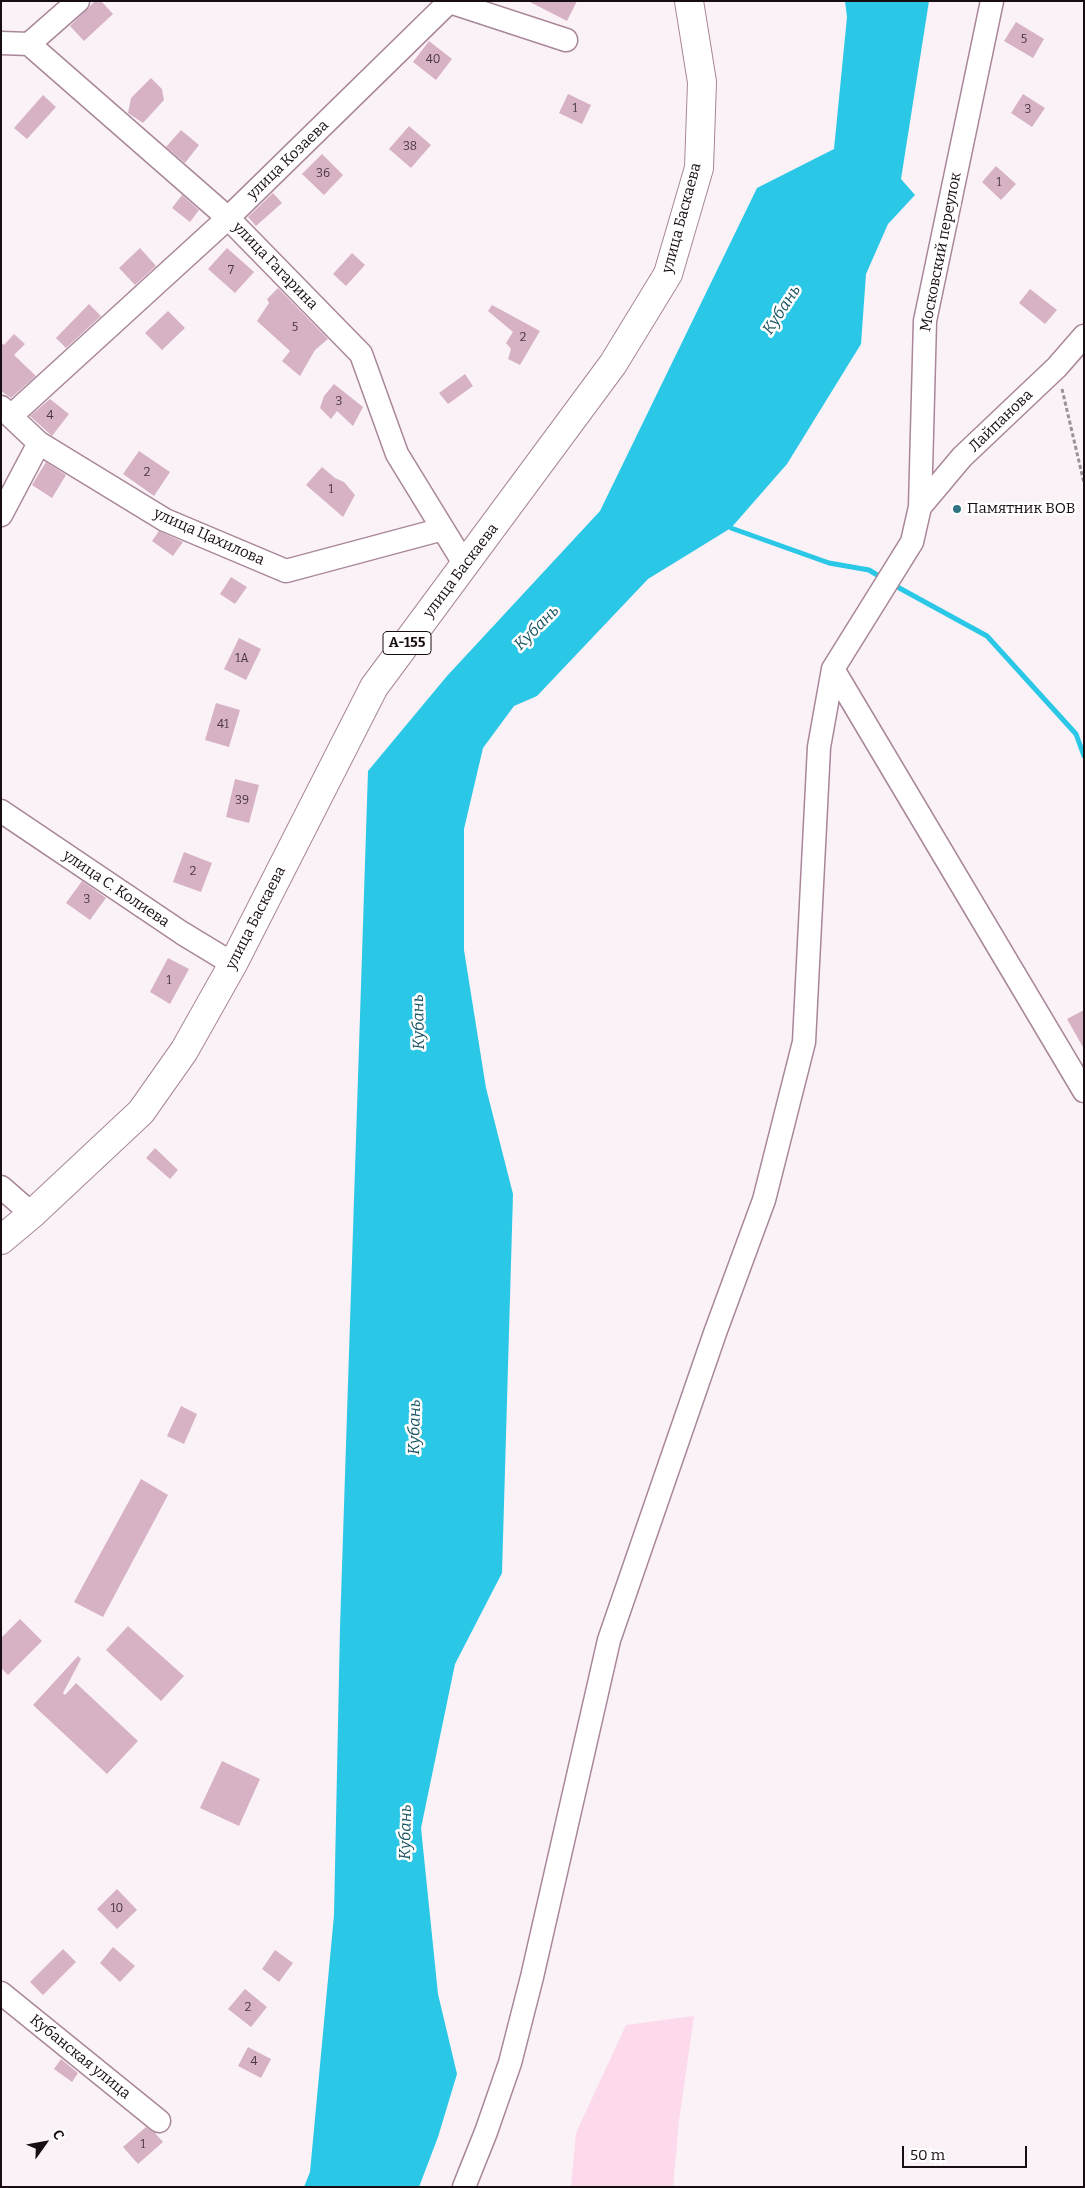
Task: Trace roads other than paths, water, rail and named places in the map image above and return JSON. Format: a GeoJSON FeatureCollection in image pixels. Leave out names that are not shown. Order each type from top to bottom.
{"type":"FeatureCollection","features":[{"type":"Feature","properties":{"kind":"main road","name":"улица Баскаева"},"geometry":{"type":"LineString","coordinates":[[1,1240],[32,1214],[140,1112],[184,1051],[233,964],[374,687],[613,364],[668,274],[699,168],[702,82],[689,1]]}},
{"type":"Feature","properties":{"kind":"street"},"geometry":{"type":"LineString","coordinates":[[1,42],[29,44],[78,1]]}},
{"type":"Feature","properties":{"kind":"street","name":"Московский переулок"},"geometry":{"type":"LineString","coordinates":[[833,669],[912,542],[920,507],[925,321],[992,1]]}},
{"type":"Feature","properties":{"kind":"street"},"geometry":{"type":"LineString","coordinates":[[449,2],[566,40]]}},
{"type":"Feature","properties":{"kind":"street","name":"улица Козаева"},"geometry":{"type":"LineString","coordinates":[[6,411],[228,218],[449,2]]}},
{"type":"Feature","properties":{"kind":"street","name":"улица Гагарина"},"geometry":{"type":"LineString","coordinates":[[29,44],[228,218],[361,354],[397,454],[465,565]]}},
{"type":"Feature","properties":{"kind":"street","name":"Лайпанова"},"geometry":{"type":"LineString","coordinates":[[920,507],[962,457],[1057,367],[1084,336]]}},
{"type":"Feature","properties":{"kind":"street","name":"улица Цахилова"},"geometry":{"type":"LineString","coordinates":[[6,411],[38,443],[165,520],[286,572],[443,529]]}},
{"type":"Feature","properties":{"kind":"street"},"geometry":{"type":"LineString","coordinates":[[1,515],[38,443]]}},
{"type":"Feature","properties":{"kind":"street"},"geometry":{"type":"LineString","coordinates":[[833,669],[1084,1091]]}},
{"type":"Feature","properties":{"kind":"street"},"geometry":{"type":"LineString","coordinates":[[464,2187],[486,2132],[510,2062],[532,1977],[609,1640],[715,1333],[764,1200],[804,1042],[820,747],[833,669]]}},
{"type":"Feature","properties":{"kind":"street","name":"улица С. Колиева"},"geometry":{"type":"LineString","coordinates":[[1,811],[182,933],[233,964]]}},
{"type":"Feature","properties":{"kind":"street"},"geometry":{"type":"LineString","coordinates":[[1,1187],[32,1214]]}},
{"type":"Feature","properties":{"kind":"street","name":"Кубанская улица"},"geometry":{"type":"LineString","coordinates":[[1,1993],[160,2121]]}},
{"type":"Feature","properties":{"kind":"water","name":"Кубань"},"geometry":{"type":"Polygon","coordinates":[[[845,1],[929,1],[901,179],[915,195],[888,224],[866,274],[861,344],[787,464],[731,528],[648,579],[537,696],[514,706],[483,748],[464,829],[464,950],[486,1088],[513,1194],[502,1573],[455,1664],[421,1828],[438,1994],[457,2074],[438,2137],[419,2187],[304,2187],[310,2172],[334,1915],[340,1628],[368,771],[447,676],[600,511],[757,188],[834,149],[847,17],[845,1]]]}},
{"type":"Feature","properties":{"kind":"waterway"},"geometry":{"type":"LineString","coordinates":[[727,523],[731,528],[829,563],[869,570],[882,578]]}},
{"type":"Feature","properties":{"kind":"waterway"},"geometry":{"type":"LineString","coordinates":[[892,584],[987,636],[1076,734],[1084,756]]}},
{"type":"Feature","properties":{"kind":"place","name":"Памятник ВОВ"},"geometry":{"type":"Point","coordinates":[957,509]}}]}
